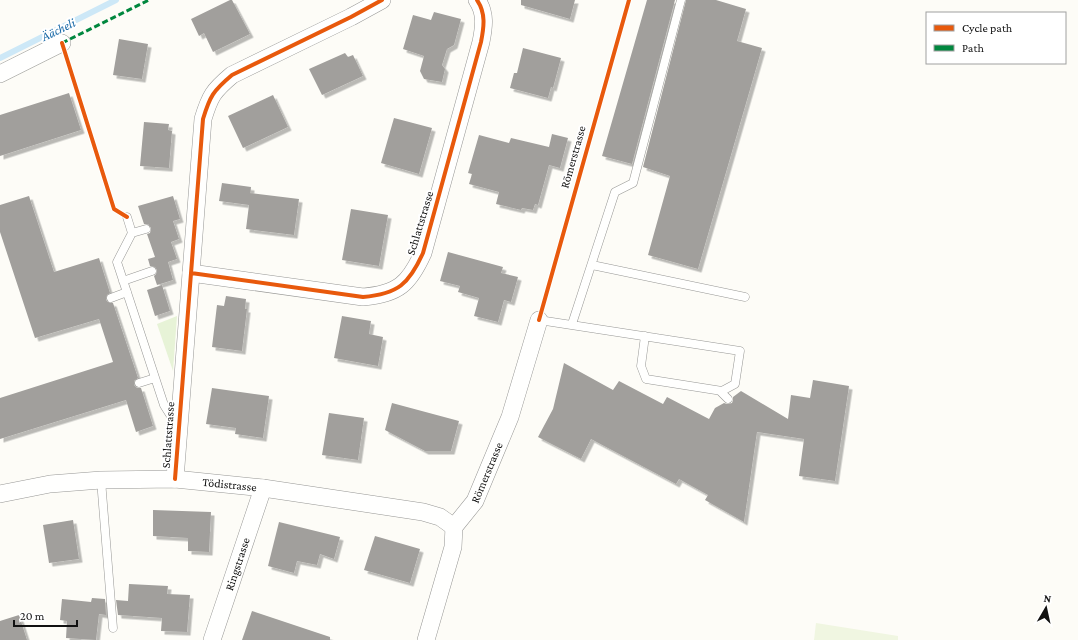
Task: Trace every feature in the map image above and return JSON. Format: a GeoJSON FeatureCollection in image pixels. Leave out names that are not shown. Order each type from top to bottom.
{"type":"FeatureCollection","features":[{"type":"Feature","properties":{"kind":"street","name":"Schlattstrasse"},"geometry":{"type":"LineString","coordinates":[[175,479],[203,119],[209,100],[218,87],[232,75],[351,17],[382,0]]}},
{"type":"Feature","properties":{"kind":"street","name":"Schlattstrasse"},"geometry":{"type":"LineString","coordinates":[[191,273],[363,297],[389,293],[410,278],[423,252],[481,42],[484,28],[483,14],[477,0]]}},
{"type":"Feature","properties":{"kind":"street"},"geometry":{"type":"LineString","coordinates":[[0,74],[62,43]]}},
{"type":"Feature","properties":{"kind":"street","name":"Römerstrasse"},"geometry":{"type":"LineString","coordinates":[[454,527],[475,501],[510,417],[539,320]]}},
{"type":"Feature","properties":{"kind":"street","name":"Tödistrasse"},"geometry":{"type":"LineString","coordinates":[[0,494],[50,484],[101,480],[175,479],[264,488],[423,512],[440,517],[454,527]]}},
{"type":"Feature","properties":{"kind":"street","name":"Ringstrasse"},"geometry":{"type":"LineString","coordinates":[[212,640],[264,488]]}},
{"type":"Feature","properties":{"kind":"street"},"geometry":{"type":"LineString","coordinates":[[426,640],[453,547],[454,527]]}},
{"type":"Feature","properties":{"kind":"lane"},"geometry":{"type":"LineString","coordinates":[[572,324],[615,192],[633,183],[681,0]]}},
{"type":"Feature","properties":{"kind":"lane"},"geometry":{"type":"LineString","coordinates":[[127,217],[132,233],[117,262],[164,405],[179,428]]}},
{"type":"Feature","properties":{"kind":"lane"},"geometry":{"type":"LineString","coordinates":[[132,233],[146,229]]}},
{"type":"Feature","properties":{"kind":"lane"},"geometry":{"type":"LineString","coordinates":[[592,265],[745,297]]}},
{"type":"Feature","properties":{"kind":"lane"},"geometry":{"type":"LineString","coordinates":[[123,281],[152,271]]}},
{"type":"Feature","properties":{"kind":"lane"},"geometry":{"type":"LineString","coordinates":[[111,298],[127,292]]}},
{"type":"Feature","properties":{"kind":"lane"},"geometry":{"type":"LineString","coordinates":[[539,320],[572,324],[740,351],[734,384],[720,391],[646,380],[641,366],[645,336]]}},
{"type":"Feature","properties":{"kind":"lane"},"geometry":{"type":"LineString","coordinates":[[139,383],[155,378]]}},
{"type":"Feature","properties":{"kind":"lane"},"geometry":{"type":"LineString","coordinates":[[720,391],[728,399]]}},
{"type":"Feature","properties":{"kind":"lane"},"geometry":{"type":"LineString","coordinates":[[101,480],[113,628]]}},
{"type":"Feature","properties":{"kind":"green space"},"geometry":{"type":"Polygon","coordinates":[[[177,316],[173,371],[157,324],[177,316]]]}},
{"type":"Feature","properties":{"kind":"green space"},"geometry":{"type":"Polygon","coordinates":[[[816,623],[898,636],[898,640],[814,640],[816,623]]]}},
{"type":"Feature","properties":{"kind":"building"},"geometry":{"type":"Polygon","coordinates":[[[232,0],[250,34],[213,52],[204,33],[199,36],[191,19],[232,0]]]}},
{"type":"Feature","properties":{"kind":"building"},"geometry":{"type":"Polygon","coordinates":[[[521,0],[575,0],[570,19],[521,5],[521,0]]]}},
{"type":"Feature","properties":{"kind":"building"},"geometry":{"type":"Polygon","coordinates":[[[647,0],[675,0],[632,164],[602,156],[647,0]]]}},
{"type":"Feature","properties":{"kind":"building"},"geometry":{"type":"Polygon","coordinates":[[[686,0],[716,0],[746,9],[737,41],[762,48],[698,269],[648,255],[670,176],[643,167],[686,0]]]}},
{"type":"Feature","properties":{"kind":"building"},"geometry":{"type":"Polygon","coordinates":[[[434,12],[461,19],[454,45],[447,49],[442,65],[445,69],[442,82],[424,79],[420,71],[424,56],[403,49],[413,15],[431,20],[434,12]]]}},
{"type":"Feature","properties":{"kind":"building"},"geometry":{"type":"Polygon","coordinates":[[[119,39],[148,44],[142,79],[113,75],[119,39]]]}},
{"type":"Feature","properties":{"kind":"building"},"geometry":{"type":"Polygon","coordinates":[[[523,48],[561,58],[553,88],[551,87],[548,98],[510,88],[514,73],[517,73],[523,48]]]}},
{"type":"Feature","properties":{"kind":"building"},"geometry":{"type":"Polygon","coordinates":[[[345,53],[348,57],[353,55],[363,76],[322,95],[309,69],[345,53]]]}},
{"type":"Feature","properties":{"kind":"building"},"geometry":{"type":"Polygon","coordinates":[[[69,93],[81,130],[0,156],[0,115],[69,93]]]}},
{"type":"Feature","properties":{"kind":"building"},"geometry":{"type":"Polygon","coordinates":[[[273,95],[288,127],[243,148],[228,116],[273,95]]]}},
{"type":"Feature","properties":{"kind":"building"},"geometry":{"type":"Polygon","coordinates":[[[394,118],[432,128],[419,174],[381,163],[394,118]]]}},
{"type":"Feature","properties":{"kind":"building"},"geometry":{"type":"Polygon","coordinates":[[[144,122],[169,124],[168,130],[172,131],[169,168],[140,166],[144,122]]]}},
{"type":"Feature","properties":{"kind":"building"},"geometry":{"type":"Polygon","coordinates":[[[552,134],[568,138],[560,168],[549,165],[538,205],[535,204],[533,210],[522,208],[521,210],[496,204],[499,192],[469,184],[472,174],[468,173],[479,135],[509,143],[511,138],[549,147],[552,134]]]}},
{"type":"Feature","properties":{"kind":"building"},"geometry":{"type":"Polygon","coordinates":[[[222,183],[251,187],[250,193],[299,199],[294,235],[246,229],[249,205],[219,201],[222,183]]]}},
{"type":"Feature","properties":{"kind":"building"},"geometry":{"type":"Polygon","coordinates":[[[29,196],[54,272],[99,258],[110,293],[107,295],[106,300],[113,303],[138,378],[134,381],[134,385],[137,388],[141,388],[153,426],[136,432],[126,400],[0,439],[0,398],[113,362],[99,319],[35,338],[0,232],[0,205],[29,196]]]}},
{"type":"Feature","properties":{"kind":"building"},"geometry":{"type":"Polygon","coordinates":[[[173,196],[180,219],[173,221],[179,239],[171,242],[177,259],[168,262],[173,280],[157,285],[154,276],[157,270],[155,267],[150,266],[148,259],[155,257],[147,234],[150,233],[151,228],[148,224],[144,224],[138,206],[173,196]]]}},
{"type":"Feature","properties":{"kind":"building"},"geometry":{"type":"Polygon","coordinates":[[[351,209],[388,215],[379,266],[342,260],[351,209]]]}},
{"type":"Feature","properties":{"kind":"building"},"geometry":{"type":"Polygon","coordinates":[[[448,252],[503,267],[501,273],[518,277],[511,302],[504,300],[498,322],[474,316],[479,298],[458,292],[460,286],[440,281],[448,252]]]}},
{"type":"Feature","properties":{"kind":"building"},"geometry":{"type":"Polygon","coordinates":[[[162,285],[170,311],[155,316],[147,290],[162,285]]]}},
{"type":"Feature","properties":{"kind":"building"},"geometry":{"type":"Polygon","coordinates":[[[226,296],[246,299],[245,309],[247,309],[242,351],[212,347],[217,305],[224,306],[226,296]]]}},
{"type":"Feature","properties":{"kind":"building"},"geometry":{"type":"Polygon","coordinates":[[[342,316],[371,321],[369,334],[383,337],[378,366],[334,358],[342,316]]]}},
{"type":"Feature","properties":{"kind":"building"},"geometry":{"type":"Polygon","coordinates":[[[564,363],[613,390],[619,381],[663,404],[667,397],[709,419],[715,408],[724,403],[732,403],[733,397],[741,391],[788,419],[791,395],[810,398],[813,380],[849,386],[835,481],[799,476],[804,439],[757,432],[744,522],[705,500],[708,495],[679,479],[676,484],[591,439],[581,459],[538,437],[553,409],[564,363]]]}},
{"type":"Feature","properties":{"kind":"building"},"geometry":{"type":"Polygon","coordinates":[[[212,388],[269,396],[263,438],[235,434],[236,428],[206,424],[212,388]]]}},
{"type":"Feature","properties":{"kind":"building"},"geometry":{"type":"Polygon","coordinates":[[[392,403],[459,421],[451,451],[425,451],[385,430],[392,403]]]}},
{"type":"Feature","properties":{"kind":"building"},"geometry":{"type":"Polygon","coordinates":[[[329,413],[364,418],[358,460],[322,455],[329,413]]]}},
{"type":"Feature","properties":{"kind":"building"},"geometry":{"type":"Polygon","coordinates":[[[153,510],[211,512],[209,552],[188,551],[188,538],[153,536],[153,510]]]}},
{"type":"Feature","properties":{"kind":"building"},"geometry":{"type":"Polygon","coordinates":[[[73,520],[79,559],[49,563],[43,525],[73,520]]]}},
{"type":"Feature","properties":{"kind":"building"},"geometry":{"type":"Polygon","coordinates":[[[279,522],[340,537],[334,559],[320,554],[317,565],[297,561],[294,573],[268,566],[279,522]]]}},
{"type":"Feature","properties":{"kind":"building"},"geometry":{"type":"Polygon","coordinates":[[[375,536],[420,549],[410,583],[364,570],[375,536]]]}},
{"type":"Feature","properties":{"kind":"building"},"geometry":{"type":"Polygon","coordinates":[[[129,584],[168,586],[167,594],[190,595],[187,632],[161,631],[162,618],[118,615],[116,600],[128,601],[129,584]]]}},
{"type":"Feature","properties":{"kind":"building"},"geometry":{"type":"Polygon","coordinates":[[[92,598],[105,599],[106,615],[99,614],[96,640],[66,638],[67,621],[60,620],[62,599],[91,602],[92,598]]]}},
{"type":"Feature","properties":{"kind":"building"},"geometry":{"type":"Polygon","coordinates":[[[252,611],[330,637],[330,640],[242,640],[252,611]]]}},
{"type":"Feature","properties":{"kind":"building"},"geometry":{"type":"Polygon","coordinates":[[[19,615],[27,640],[0,640],[0,621],[19,615]]]}},
{"type":"Feature","properties":{"kind":"waterway","name":"Äächeli"},"geometry":{"type":"LineString","coordinates":[[0,58],[116,0]]}},
{"type":"Feature","properties":{"kind":"marked path"},"geometry":{"type":"LineString","coordinates":[[62,43],[149,0]]}},
{"type":"Feature","properties":{"kind":"cycle path"},"geometry":{"type":"LineString","coordinates":[[175,479],[203,119],[208,105],[216,90],[232,75],[351,17],[382,0]]}},
{"type":"Feature","properties":{"kind":"cycle path"},"geometry":{"type":"LineString","coordinates":[[191,273],[363,297],[375,296],[394,290],[401,286],[413,273],[423,253],[481,42],[483,15],[477,0]]}},
{"type":"Feature","properties":{"kind":"cycle path"},"geometry":{"type":"LineString","coordinates":[[539,320],[629,0]]}},
{"type":"Feature","properties":{"kind":"cycle path"},"geometry":{"type":"LineString","coordinates":[[62,43],[114,209],[127,217]]}}]}
